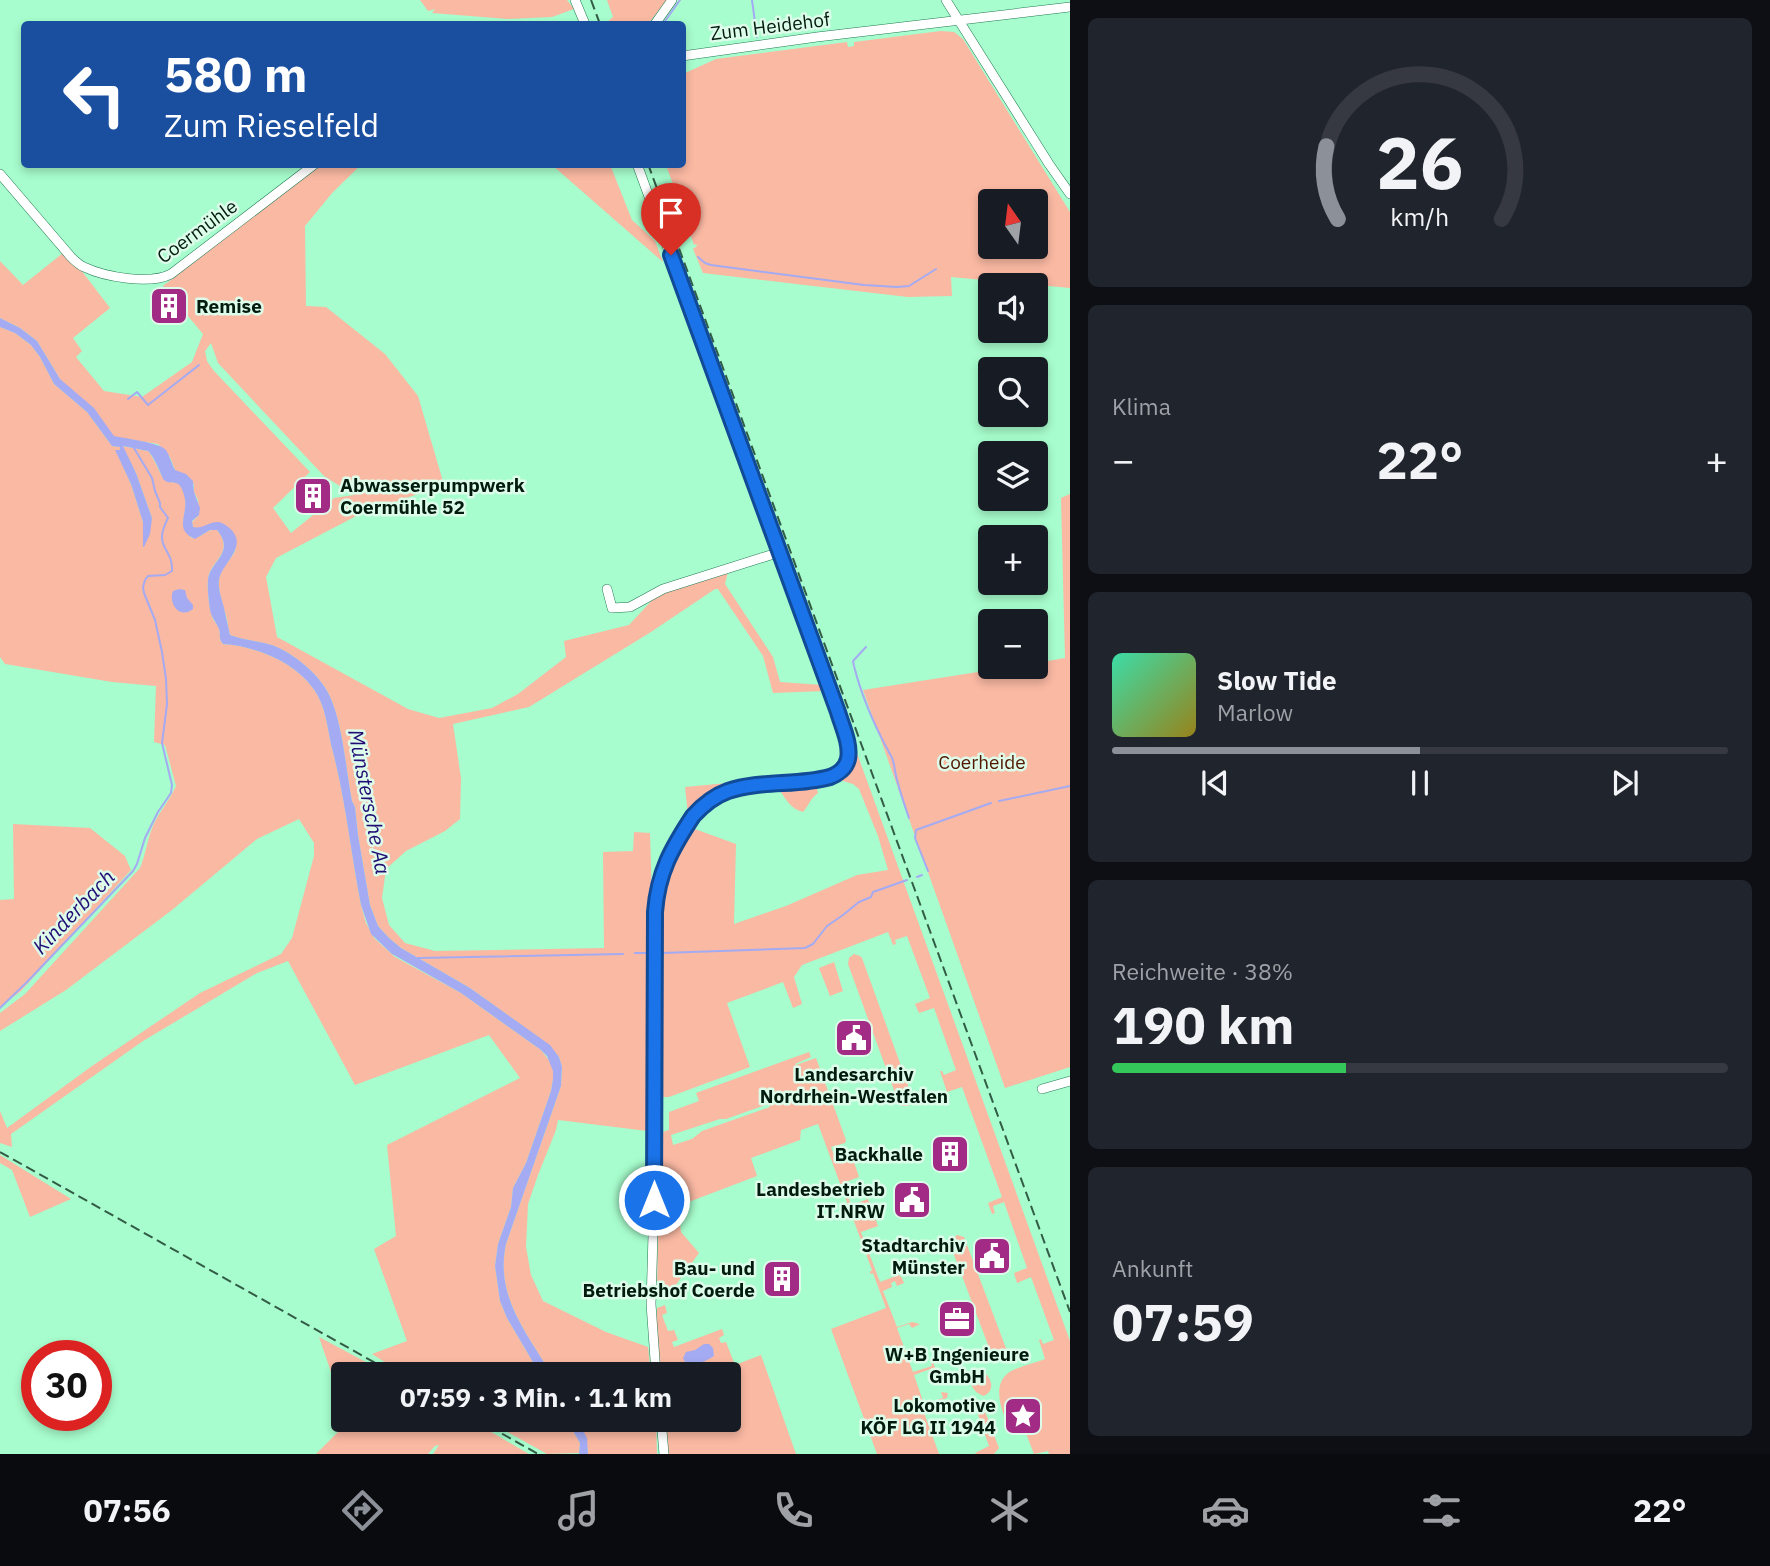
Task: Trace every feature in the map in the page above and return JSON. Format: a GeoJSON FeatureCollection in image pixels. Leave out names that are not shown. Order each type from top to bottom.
{"type":"FeatureCollection","features":[{"type":"Feature","properties":{"kind":"street"},"geometry":{"type":"LineString","coordinates":[[575,0],[584,21]]}},
{"type":"Feature","properties":{"kind":"street"},"geometry":{"type":"LineString","coordinates":[[657,21],[672,0]]}},
{"type":"Feature","properties":{"kind":"street"},"geometry":{"type":"LineString","coordinates":[[946,0],[1049,164],[1065,177],[1070,194]]}},
{"type":"Feature","properties":{"kind":"street","name":"Zum Heidehof"},"geometry":{"type":"LineString","coordinates":[[686,55],[1070,7]]}},
{"type":"Feature","properties":{"kind":"street","name":"Coermühle"},"geometry":{"type":"LineString","coordinates":[[0,174],[81,266],[120,276],[153,280],[171,274],[310,168]]}},
{"type":"Feature","properties":{"kind":"street"},"geometry":{"type":"LineString","coordinates":[[638,168],[838,712],[847,743],[848,758],[843,769],[829,777],[748,786],[716,796],[693,816],[659,880],[654,954],[652,1304],[655,1362]]}},
{"type":"Feature","properties":{"kind":"street"},"geometry":{"type":"LineString","coordinates":[[607,589],[612,608],[630,607],[663,589],[780,552]]}},
{"type":"Feature","properties":{"kind":"street"},"geometry":{"type":"LineString","coordinates":[[1042,1090],[1070,1081]]}},
{"type":"Feature","properties":{"kind":"street"},"geometry":{"type":"LineString","coordinates":[[662,1432],[664,1454]]}},
{"type":"Feature","properties":{"kind":"green space"},"geometry":{"type":"Polygon","coordinates":[[[420,0],[567,0],[574,9],[552,17],[508,19],[432,13],[435,9],[428,11],[420,0]]]}},
{"type":"Feature","properties":{"kind":"green space"},"geometry":{"type":"Polygon","coordinates":[[[607,0],[667,0],[650,21],[608,21],[613,17],[607,0]]]}},
{"type":"Feature","properties":{"kind":"green space"},"geometry":{"type":"Polygon","coordinates":[[[941,31],[954,32],[963,39],[1070,212],[1070,288],[1048,286],[1048,273],[978,273],[978,279],[951,277],[952,296],[908,297],[703,273],[693,249],[697,246],[694,245],[676,187],[667,168],[686,168],[686,73],[716,59],[847,42],[848,47],[854,46],[854,42],[941,31]]]}},
{"type":"Feature","properties":{"kind":"green space"},"geometry":{"type":"Polygon","coordinates":[[[315,168],[358,168],[333,192],[305,226],[306,306],[326,307],[385,354],[418,396],[444,485],[360,514],[276,558],[266,577],[277,637],[408,709],[439,718],[492,708],[518,694],[566,657],[564,641],[629,625],[657,595],[728,572],[725,584],[773,657],[780,682],[822,685],[825,691],[773,693],[763,656],[718,589],[715,589],[529,707],[453,724],[461,778],[460,819],[445,831],[406,851],[386,869],[382,898],[389,925],[405,943],[435,951],[604,948],[603,852],[633,851],[634,832],[650,833],[652,900],[648,958],[647,1131],[558,1120],[528,1204],[526,1247],[531,1275],[543,1301],[606,1332],[648,1347],[650,1362],[544,1362],[523,1328],[515,1313],[505,1281],[506,1244],[561,1086],[562,1067],[559,1057],[548,1044],[470,988],[401,948],[378,926],[370,905],[341,735],[327,691],[315,674],[289,654],[272,645],[230,635],[219,581],[235,550],[234,537],[221,524],[214,523],[199,529],[193,527],[192,522],[199,515],[194,484],[175,470],[170,457],[158,444],[114,437],[60,379],[37,341],[0,318],[0,261],[23,285],[63,253],[81,270],[110,308],[73,338],[82,351],[76,357],[104,391],[142,397],[192,362],[203,334],[163,286],[315,168]],[[211,343],[205,351],[207,361],[214,371],[310,472],[273,508],[291,533],[334,498],[354,495],[324,476],[218,363],[211,343]]]}},
{"type":"Feature","properties":{"kind":"green space"},"geometry":{"type":"Polygon","coordinates":[[[555,168],[611,168],[632,220],[655,241],[663,262],[555,168]]]}},
{"type":"Feature","properties":{"kind":"green space"},"geometry":{"type":"Polygon","coordinates":[[[0,327],[15,333],[31,345],[54,384],[87,412],[112,446],[120,447],[120,450],[116,451],[131,484],[143,522],[143,546],[152,518],[136,473],[122,446],[148,451],[164,479],[181,486],[186,502],[184,528],[192,538],[217,530],[222,538],[223,551],[209,573],[208,595],[213,619],[219,628],[223,644],[247,648],[284,662],[304,678],[317,694],[326,718],[338,771],[361,905],[374,938],[395,957],[461,993],[541,1050],[551,1063],[551,1091],[526,1163],[513,1188],[511,1207],[498,1244],[495,1266],[500,1301],[533,1362],[385,1362],[372,1354],[407,1341],[374,1249],[396,1236],[387,1145],[520,1078],[489,1035],[355,1085],[288,961],[257,973],[143,1041],[11,1134],[12,1147],[0,1143],[0,1111],[7,1128],[200,993],[281,954],[292,938],[314,856],[314,843],[299,819],[257,839],[172,910],[66,990],[0,1031],[0,1013],[25,994],[140,868],[151,831],[176,786],[165,745],[154,742],[156,686],[112,682],[5,664],[0,657],[0,327]]]}},
{"type":"Feature","properties":{"kind":"green space","name":"Coerheide"},"geometry":{"type":"Polygon","coordinates":[[[1070,494],[1070,1067],[1005,1088],[863,690],[978,672],[978,679],[1048,679],[1048,661],[1065,658],[1061,498],[1070,494]]]}},
{"type":"Feature","properties":{"kind":"green space"},"geometry":{"type":"Polygon","coordinates":[[[854,745],[1070,1341],[1070,1454],[1049,1454],[1048,1451],[1034,1454],[1025,1431],[1011,1434],[1003,1412],[999,1395],[1002,1380],[1015,1369],[1045,1359],[1039,1340],[1041,1339],[1043,1344],[1054,1340],[1031,1277],[1017,1283],[1014,1273],[1027,1268],[1004,1202],[993,1206],[995,1213],[992,1214],[988,1203],[1002,1197],[962,1087],[947,1092],[940,1071],[944,1075],[956,1070],[934,1008],[919,1013],[915,1004],[930,998],[907,936],[895,940],[896,944],[893,945],[888,932],[802,965],[794,977],[802,1004],[793,1008],[783,982],[727,1003],[750,1067],[669,1097],[659,1097],[659,917],[668,870],[692,828],[736,844],[734,924],[786,906],[857,875],[888,870],[859,789],[840,780],[852,764],[854,745]]]}},
{"type":"Feature","properties":{"kind":"green space"},"geometry":{"type":"Polygon","coordinates":[[[749,781],[716,793],[701,802],[688,815],[685,787],[749,781]]]}},
{"type":"Feature","properties":{"kind":"green space"},"geometry":{"type":"Polygon","coordinates":[[[816,785],[818,793],[803,812],[792,806],[779,789],[816,785]]]}},
{"type":"Feature","properties":{"kind":"green space"},"geometry":{"type":"Polygon","coordinates":[[[13,824],[90,828],[125,856],[131,870],[21,991],[0,1007],[0,900],[14,899],[13,824]]]}},
{"type":"Feature","properties":{"kind":"green space"},"geometry":{"type":"Polygon","coordinates":[[[854,954],[862,958],[913,1099],[908,1106],[899,1104],[848,964],[849,958],[854,954]]]}},
{"type":"Feature","properties":{"kind":"green space"},"geometry":{"type":"Polygon","coordinates":[[[834,962],[843,991],[830,996],[819,968],[834,962]]]}},
{"type":"Feature","properties":{"kind":"green space"},"geometry":{"type":"Polygon","coordinates":[[[809,1052],[811,1057],[795,1064],[816,1058],[846,1140],[845,1143],[831,1147],[837,1163],[849,1159],[847,1154],[851,1153],[859,1177],[843,1183],[851,1205],[868,1199],[878,1226],[861,1232],[880,1282],[896,1276],[896,1272],[904,1283],[897,1286],[895,1281],[891,1283],[892,1287],[883,1291],[897,1327],[912,1322],[920,1324],[912,1328],[909,1324],[897,1328],[913,1372],[932,1366],[932,1359],[937,1373],[935,1374],[933,1368],[914,1375],[924,1404],[943,1398],[941,1392],[948,1393],[947,1398],[922,1407],[939,1454],[877,1454],[831,1329],[886,1308],[873,1273],[870,1274],[872,1270],[818,1124],[801,1130],[800,1140],[751,1158],[757,1176],[678,1206],[681,1232],[699,1253],[670,1293],[657,1295],[659,1133],[669,1130],[669,1112],[699,1101],[696,1093],[809,1052]],[[768,1104],[671,1135],[673,1145],[692,1139],[702,1131],[770,1107],[768,1104]]]}},
{"type":"Feature","properties":{"kind":"green space"},"geometry":{"type":"Polygon","coordinates":[[[0,1155],[71,1199],[30,1217],[12,1170],[0,1163],[0,1155]]]}},
{"type":"Feature","properties":{"kind":"green space"},"geometry":{"type":"Polygon","coordinates":[[[957,1235],[964,1237],[1007,1351],[1000,1360],[993,1358],[950,1244],[957,1235]]]}},
{"type":"Feature","properties":{"kind":"green space"},"geometry":{"type":"Polygon","coordinates":[[[665,1305],[667,1313],[662,1315],[668,1331],[674,1330],[678,1340],[672,1342],[674,1347],[722,1329],[724,1335],[719,1338],[721,1343],[726,1342],[734,1362],[660,1362],[656,1331],[657,1308],[665,1305]]]}},
{"type":"Feature","properties":{"kind":"green space"},"geometry":{"type":"Polygon","coordinates":[[[319,1337],[366,1362],[331,1362],[331,1372],[319,1337]]]}},
{"type":"Feature","properties":{"kind":"green space"},"geometry":{"type":"Polygon","coordinates":[[[761,1355],[796,1454],[666,1454],[665,1432],[741,1432],[741,1363],[761,1355]]]}},
{"type":"Feature","properties":{"kind":"green space"},"geometry":{"type":"Polygon","coordinates":[[[979,1373],[986,1374],[991,1383],[991,1389],[983,1396],[971,1385],[972,1377],[979,1373]]]}},
{"type":"Feature","properties":{"kind":"green space"},"geometry":{"type":"Polygon","coordinates":[[[965,1399],[986,1414],[999,1448],[994,1454],[975,1453],[989,1446],[976,1409],[959,1413],[956,1403],[965,1399]]]}},
{"type":"Feature","properties":{"kind":"green space"},"geometry":{"type":"Polygon","coordinates":[[[338,1432],[491,1432],[529,1454],[433,1454],[439,1445],[428,1454],[316,1454],[338,1432]]]}},
{"type":"Feature","properties":{"kind":"green space"},"geometry":{"type":"Polygon","coordinates":[[[507,1432],[574,1432],[580,1443],[579,1453],[547,1454],[507,1432]]]}},
{"type":"Feature","properties":{"kind":"green space"},"geometry":{"type":"Polygon","coordinates":[[[582,1432],[656,1432],[657,1454],[588,1454],[582,1432]]]}},
{"type":"Feature","properties":{"kind":"water"},"geometry":{"type":"Polygon","coordinates":[[[0,318],[37,341],[60,379],[94,408],[114,436],[165,449],[175,470],[186,474],[193,481],[200,508],[199,515],[192,521],[193,527],[220,522],[233,531],[236,546],[221,574],[219,584],[230,635],[272,645],[289,654],[315,674],[327,691],[341,735],[370,905],[378,926],[401,948],[470,988],[550,1045],[559,1057],[562,1067],[561,1086],[506,1244],[504,1263],[505,1281],[515,1313],[544,1362],[533,1362],[507,1318],[500,1301],[495,1266],[498,1244],[511,1207],[513,1188],[526,1163],[551,1091],[553,1071],[547,1056],[461,993],[392,954],[371,934],[361,905],[326,718],[317,694],[304,678],[284,662],[247,648],[223,644],[220,638],[219,629],[211,614],[208,580],[223,551],[222,538],[217,530],[210,530],[195,539],[188,535],[183,526],[185,502],[180,486],[164,480],[148,451],[123,446],[152,518],[150,534],[143,547],[143,522],[131,484],[115,450],[120,450],[120,447],[112,446],[87,412],[54,384],[31,345],[15,333],[0,327],[0,318]]]}},
{"type":"Feature","properties":{"kind":"water"},"geometry":{"type":"Polygon","coordinates":[[[185,590],[193,605],[193,609],[188,612],[183,613],[173,605],[173,591],[185,590]]]}},
{"type":"Feature","properties":{"kind":"water"},"geometry":{"type":"Polygon","coordinates":[[[709,1344],[713,1348],[714,1356],[702,1362],[685,1362],[683,1358],[686,1352],[709,1344]]]}},
{"type":"Feature","properties":{"kind":"water"},"geometry":{"type":"Polygon","coordinates":[[[574,1432],[584,1432],[588,1454],[579,1454],[580,1443],[574,1432]]]}},
{"type":"Feature","properties":{"kind":"waterway"},"geometry":{"type":"LineString","coordinates":[[665,21],[680,0]]}},
{"type":"Feature","properties":{"kind":"waterway"},"geometry":{"type":"LineString","coordinates":[[752,0],[757,37]]}},
{"type":"Feature","properties":{"kind":"waterway"},"geometry":{"type":"LineString","coordinates":[[698,257],[711,265],[897,287],[909,286],[936,269]]}},
{"type":"Feature","properties":{"kind":"waterway"},"geometry":{"type":"LineString","coordinates":[[128,399],[137,392],[148,405],[199,365]]}},
{"type":"Feature","properties":{"kind":"waterway","name":"Kinderbach"},"geometry":{"type":"LineString","coordinates":[[0,1008],[133,871],[145,838],[171,793],[172,785],[162,743],[167,704],[166,679],[155,620],[143,587],[148,576],[165,575],[172,571],[170,557],[162,542],[168,518],[160,507],[152,478],[134,448]]}},
{"type":"Feature","properties":{"kind":"waterway"},"geometry":{"type":"LineString","coordinates":[[866,647],[853,661],[854,666],[870,712],[893,759],[909,818]]}},
{"type":"Feature","properties":{"kind":"waterway"},"geometry":{"type":"LineString","coordinates":[[999,801],[1070,786]]}},
{"type":"Feature","properties":{"kind":"waterway"},"geometry":{"type":"LineString","coordinates":[[928,871],[915,838],[916,830],[991,803]]}},
{"type":"Feature","properties":{"kind":"waterway"},"geometry":{"type":"LineString","coordinates":[[917,877],[922,875]]}},
{"type":"Feature","properties":{"kind":"waterway"},"geometry":{"type":"LineString","coordinates":[[662,953],[805,948],[813,944],[827,926],[859,902],[871,897],[873,892],[907,880]]}},
{"type":"Feature","properties":{"kind":"waterway"},"geometry":{"type":"LineString","coordinates":[[635,953],[649,953]]}},
{"type":"Feature","properties":{"kind":"waterway"},"geometry":{"type":"LineString","coordinates":[[418,958],[623,954]]}},
{"type":"Feature","properties":{"kind":"railway"},"geometry":{"type":"LineString","coordinates":[[591,0],[599,21]]}},
{"type":"Feature","properties":{"kind":"railway"},"geometry":{"type":"LineString","coordinates":[[649,168],[1070,1312]]}},
{"type":"Feature","properties":{"kind":"railway"},"geometry":{"type":"LineString","coordinates":[[0,1152],[374,1362]]}},
{"type":"Feature","properties":{"kind":"railway"},"geometry":{"type":"LineString","coordinates":[[499,1432],[538,1454]]}},
{"type":"Feature","properties":{"kind":"place","name":"Remise"},"geometry":{"type":"Point","coordinates":[169,306]}},
{"type":"Feature","properties":{"kind":"place","name":"Abwasserpumpwerk Coermühle 52"},"geometry":{"type":"Point","coordinates":[313,496]}},
{"type":"Feature","properties":{"kind":"place","name":"Landesarchiv Nordrhein-Westfalen"},"geometry":{"type":"Point","coordinates":[854,1038]}},
{"type":"Feature","properties":{"kind":"place","name":"Backhalle"},"geometry":{"type":"Point","coordinates":[950,1154]}},
{"type":"Feature","properties":{"kind":"place","name":"Landesbetrieb IT.NRW"},"geometry":{"type":"Point","coordinates":[912,1200]}},
{"type":"Feature","properties":{"kind":"place","name":"Stadtarchiv Münster"},"geometry":{"type":"Point","coordinates":[992,1256]}},
{"type":"Feature","properties":{"kind":"place","name":"Bau- und Betriebshof Coerde"},"geometry":{"type":"Point","coordinates":[782,1279]}},
{"type":"Feature","properties":{"kind":"place","name":"W+B Ingenieure GmbH"},"geometry":{"type":"Point","coordinates":[957,1319]}},
{"type":"Feature","properties":{"kind":"place","name":"Lokomotive KÖF LG II 1944"},"geometry":{"type":"Point","coordinates":[1023,1416]}},
{"type":"Feature","properties":{"kind":"route"},"geometry":{"type":"LineString","coordinates":[[654,1200],[655,912],[657,889],[664,868],[693,816],[716,796],[748,786],[829,777],[843,769],[848,758],[847,743],[838,712],[671,255]]}},
{"type":"Feature","properties":{"kind":"water label","name":"Münstersche Aa"},"geometry":{"type":"Point","coordinates":[369,802]}}]}
